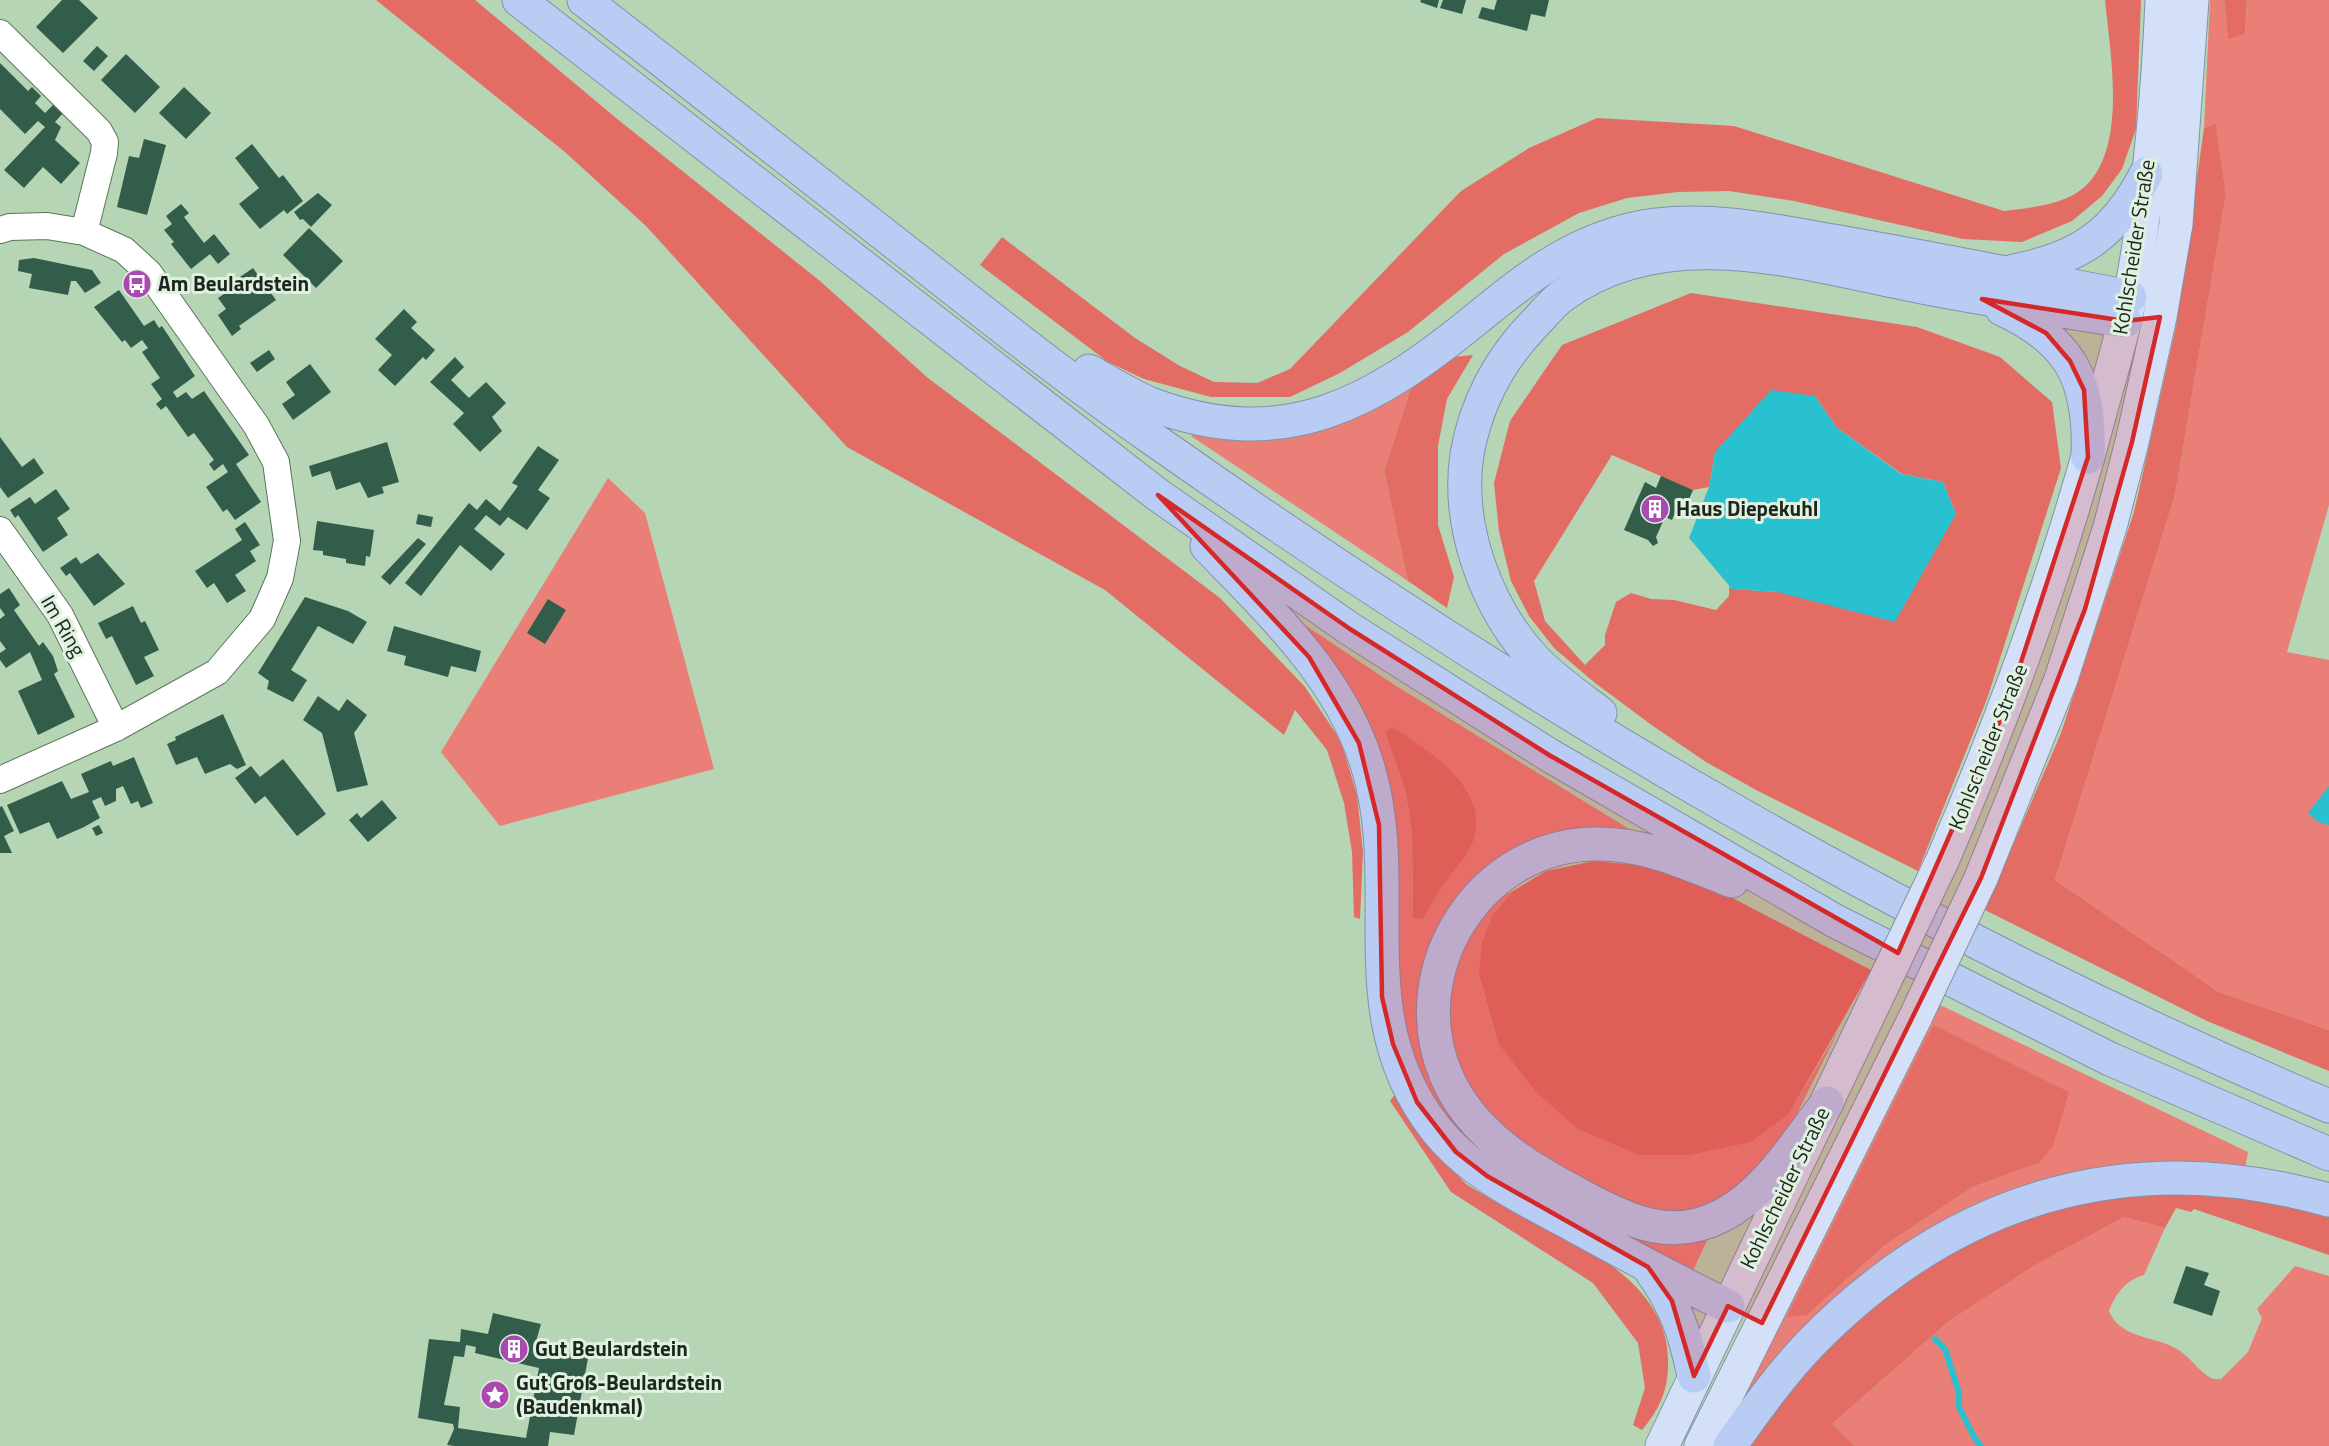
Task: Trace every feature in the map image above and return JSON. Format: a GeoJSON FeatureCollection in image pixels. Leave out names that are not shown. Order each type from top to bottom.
{"type":"FeatureCollection","features":[{"type":"Feature","properties":{"kind":"highway"},"geometry":{"type":"LineString","coordinates":[[519,0],[1158,495],[1350,629],[1549,755],[1835,921],[2110,1059],[2329,1154]]}},
{"type":"Feature","properties":{"kind":"highway"},"geometry":{"type":"LineString","coordinates":[[584,0],[985,313],[1151,438],[1307,544],[1577,720],[1896,901],[2042,975],[2220,1060],[2329,1106]]}},
{"type":"Feature","properties":{"kind":"highway"},"geometry":{"type":"LineString","coordinates":[[2001,273],[2054,262],[2096,240],[2132,202],[2146,174]]}},
{"type":"Feature","properties":{"kind":"highway"},"geometry":{"type":"LineString","coordinates":[[985,313],[1150,404],[1209,420],[1239,424],[1274,423],[1306,418],[1363,398],[1421,363],[1539,270],[1594,239],[1625,231],[1691,222],[1727,223],[1866,246],[2001,273],[2127,309]]}},
{"type":"Feature","properties":{"kind":"highway"},"geometry":{"type":"LineString","coordinates":[[1680,780],[1538,663],[1495,608],[1476,550],[1467,511],[1465,468],[1472,424],[1490,382],[1519,339],[1561,297],[1618,266],[1672,253],[1722,252],[1781,260],[1982,299],[2127,309]]}},
{"type":"Feature","properties":{"kind":"highway"},"geometry":{"type":"LineString","coordinates":[[1982,299],[2019,316],[2046,333],[2070,361],[2084,390],[2090,423],[2088,457]]}},
{"type":"Feature","properties":{"kind":"highway"},"geometry":{"type":"LineString","coordinates":[[1158,495],[1309,657],[1330,687],[1359,743],[1371,781],[1379,825],[1382,997],[1399,1063],[1417,1102],[1435,1128],[1456,1152],[1487,1176],[1648,1267],[1728,1306]]}},
{"type":"Feature","properties":{"kind":"highway"},"geometry":{"type":"LineString","coordinates":[[1827,1103],[1761,1186],[1724,1215],[1684,1228],[1646,1226],[1610,1211],[1524,1164],[1486,1133],[1464,1105],[1446,1075],[1436,1037],[1434,994],[1436,977],[1448,941],[1476,898],[1491,882],[1514,866],[1556,848],[1597,844],[1653,851],[1835,921]]}},
{"type":"Feature","properties":{"kind":"highway"},"geometry":{"type":"LineString","coordinates":[[1730,1446],[1797,1360],[1844,1311],[1921,1252],[1954,1232],[1998,1212],[2048,1194],[2091,1185],[2143,1179],[2230,1182],[2329,1200]]}},
{"type":"Feature","properties":{"kind":"highway"},"geometry":{"type":"LineString","coordinates":[[1648,1267],[1672,1300],[1685,1332],[1694,1376]]}},
{"type":"Feature","properties":{"kind":"main road","name":"Kohlscheider Straße"},"geometry":{"type":"LineString","coordinates":[[1662,1446],[1943,859],[2008,702],[2050,583],[2088,457],[2127,309],[2146,174],[2160,45],[2162,0]]}},
{"type":"Feature","properties":{"kind":"main road","name":"Kohlscheider Straße"},"geometry":{"type":"LineString","coordinates":[[1701,1446],[1916,1016],[1981,878],[2034,749],[2085,609],[2132,442],[2160,317],[2176,224],[2192,0]]}},
{"type":"Feature","properties":{"kind":"main road"},"geometry":{"type":"LineString","coordinates":[[2127,309],[2160,317]]}},
{"type":"Feature","properties":{"kind":"main road"},"geometry":{"type":"LineString","coordinates":[[1728,1306],[1762,1323]]}},
{"type":"Feature","properties":{"kind":"street"},"geometry":{"type":"LineString","coordinates":[[0,33],[99,131],[105,142],[84,232]]}},
{"type":"Feature","properties":{"kind":"street"},"geometry":{"type":"LineString","coordinates":[[0,230],[10,227],[47,226],[84,232],[124,250],[149,273],[256,425],[276,462],[286,541],[280,578],[262,619],[217,672],[116,728],[0,780]]}},
{"type":"Feature","properties":{"kind":"street","name":"Im Ring"},"geometry":{"type":"LineString","coordinates":[[0,530],[60,615],[116,728]]}},
{"type":"Feature","properties":{"kind":"highlighted area"},"geometry":{"type":"Polygon","coordinates":[[[1982,299],[2125,321],[2160,317],[2132,442],[2085,609],[1981,878],[1762,1323],[1728,1306],[1694,1376],[1672,1301],[1648,1267],[1487,1176],[1456,1152],[1417,1102],[1393,1044],[1382,997],[1379,825],[1359,743],[1309,657],[1158,495],[1350,629],[1549,755],[1898,953],[2008,702],[2088,457],[2084,390],[2070,361],[2046,333],[1982,299]]]}},
{"type":"Feature","properties":{"kind":"shaded area"},"geometry":{"type":"Polygon","coordinates":[[[376,0],[475,0],[616,118],[820,281],[928,378],[1220,598],[1305,687],[1341,741],[1357,795],[1363,852],[1360,919],[1354,917],[1352,852],[1344,803],[1327,750],[1295,710],[1284,735],[1105,590],[847,447],[646,226],[565,152],[376,0]]]}},
{"type":"Feature","properties":{"kind":"shaded area"},"geometry":{"type":"Polygon","coordinates":[[[2105,0],[2141,0],[2136,129],[2122,169],[2102,196],[2072,221],[2022,242],[1963,239],[1794,201],[1729,191],[1678,192],[1627,198],[1579,213],[1504,254],[1408,332],[1340,373],[1290,397],[1211,397],[1144,379],[1108,362],[980,265],[1002,237],[1135,338],[1180,366],[1214,382],[1257,383],[1290,369],[1461,191],[1529,148],[1597,118],[1734,126],[2004,211],[2049,204],[2075,194],[2093,178],[2104,157],[2113,104],[2105,0]]]}},
{"type":"Feature","properties":{"kind":"shaded area"},"geometry":{"type":"Polygon","coordinates":[[[2210,0],[2224,0],[2228,38],[2245,34],[2247,0],[2329,0],[2329,505],[2287,652],[2329,660],[2329,1030],[2219,992],[2055,880],[2175,495],[2226,194],[2216,125],[2204,128],[2210,0]]]}},
{"type":"Feature","properties":{"kind":"shaded area"},"geometry":{"type":"Polygon","coordinates":[[[2224,0],[2247,0],[2245,34],[2228,39],[2224,0]]]}},
{"type":"Feature","properties":{"kind":"shaded area"},"geometry":{"type":"Polygon","coordinates":[[[2216,124],[2226,194],[2175,495],[2055,880],[2219,992],[2329,1030],[2329,1071],[2207,1021],[1985,910],[2061,733],[2134,512],[2176,327],[2204,128],[2216,124]]]}},
{"type":"Feature","properties":{"kind":"shaded area"},"geometry":{"type":"Polygon","coordinates":[[[1691,293],[1917,327],[2000,357],[2052,402],[2061,468],[1987,699],[1918,871],[1758,791],[1706,762],[1595,683],[1554,648],[1529,616],[1511,581],[1499,532],[1494,483],[1510,421],[1562,345],[1691,293]],[[1815,396],[1715,452],[1709,487],[1693,490],[1612,455],[1534,581],[1545,621],[1585,665],[1605,645],[1605,635],[1616,602],[1631,593],[1651,599],[1674,600],[1716,610],[1729,596],[1729,586],[1732,589],[1777,592],[1956,514],[1943,482],[1902,474],[1836,427],[1815,396]]]}},
{"type":"Feature","properties":{"kind":"shaded area"},"geometry":{"type":"Polygon","coordinates":[[[1473,355],[1447,399],[1438,446],[1438,525],[1454,577],[1447,608],[1408,581],[1384,471],[1411,388],[1452,357],[1473,355]]]}},
{"type":"Feature","properties":{"kind":"shaded area"},"geometry":{"type":"Polygon","coordinates":[[[1411,388],[1384,471],[1408,581],[1191,436],[1199,431],[1388,396],[1411,388]]]}},
{"type":"Feature","properties":{"kind":"shaded area"},"geometry":{"type":"Polygon","coordinates":[[[608,478],[645,513],[714,769],[500,826],[441,752],[608,478]]]}},
{"type":"Feature","properties":{"kind":"shaded area"},"geometry":{"type":"Polygon","coordinates":[[[1293,617],[1393,684],[1634,832],[1495,866],[1422,1019],[1502,1161],[1710,1234],[1691,1275],[1495,1169],[1437,1111],[1400,1025],[1391,840],[1293,617]],[[1385,733],[1405,789],[1412,833],[1413,917],[1422,919],[1446,880],[1470,849],[1385,733]]]}},
{"type":"Feature","properties":{"kind":"shaded area"},"geometry":{"type":"Polygon","coordinates":[[[1392,727],[1425,749],[1456,777],[1468,793],[1475,811],[1476,830],[1469,850],[1440,889],[1423,919],[1413,918],[1412,833],[1405,789],[1385,733],[1392,727]]]}},
{"type":"Feature","properties":{"kind":"shaded area"},"geometry":{"type":"Polygon","coordinates":[[[1594,861],[1636,865],[1678,874],[1719,891],[1871,970],[1789,1114],[1751,1142],[1688,1155],[1639,1155],[1578,1129],[1537,1093],[1498,1043],[1479,975],[1482,942],[1493,914],[1513,891],[1546,871],[1594,861]]]}},
{"type":"Feature","properties":{"kind":"shaded area"},"geometry":{"type":"Polygon","coordinates":[[[1513,891],[1493,914],[1479,975],[1498,1043],[1789,1114],[1839,1029],[1788,1132],[1719,1203],[1682,1216],[1634,1209],[1532,1152],[1490,1119],[1462,1078],[1448,1034],[1448,982],[1464,937],[1490,902],[1513,891]]]}},
{"type":"Feature","properties":{"kind":"shaded area"},"geometry":{"type":"Polygon","coordinates":[[[1940,1005],[2248,1152],[2245,1169],[2151,1165],[2079,1172],[2009,1196],[1726,1422],[1940,1005]],[[1933,1025],[1807,1315],[1884,1246],[1973,1187],[2039,1163],[1933,1025]]]}},
{"type":"Feature","properties":{"kind":"shaded area"},"geometry":{"type":"Polygon","coordinates":[[[1933,1025],[2069,1092],[2053,1146],[2039,1163],[1973,1187],[1884,1246],[1807,1315],[1787,1317],[1933,1025]]]}},
{"type":"Feature","properties":{"kind":"shaded area"},"geometry":{"type":"Polygon","coordinates":[[[1395,1094],[1466,1184],[1593,1253],[1622,1274],[1646,1298],[1662,1327],[1668,1370],[1662,1398],[1642,1430],[1633,1425],[1645,1388],[1638,1343],[1593,1283],[1451,1192],[1390,1101],[1395,1094]]]}},
{"type":"Feature","properties":{"kind":"shaded area"},"geometry":{"type":"Polygon","coordinates":[[[2141,1191],[2232,1195],[2329,1214],[2329,1255],[2194,1209],[2191,1212],[2176,1208],[2165,1228],[2124,1217],[2032,1267],[1948,1322],[1832,1424],[1855,1446],[1751,1446],[1786,1392],[1886,1292],[1950,1247],[2043,1210],[2141,1191]]]}},
{"type":"Feature","properties":{"kind":"shaded area"},"geometry":{"type":"Polygon","coordinates":[[[2124,1217],[2165,1228],[2144,1275],[2132,1280],[2122,1288],[2109,1311],[2120,1326],[2136,1335],[2179,1350],[2213,1379],[2221,1379],[2248,1352],[2262,1318],[2257,1309],[2295,1266],[2329,1276],[2329,1446],[1855,1446],[1832,1424],[1948,1322],[2032,1267],[2124,1217]]]}},
{"type":"Feature","properties":{"kind":"water"},"geometry":{"type":"Polygon","coordinates":[[[1771,390],[1815,396],[1836,427],[1901,474],[1943,482],[1956,514],[1895,622],[1777,592],[1732,589],[1689,538],[1709,487],[1715,452],[1771,390]]]}},
{"type":"Feature","properties":{"kind":"water"},"geometry":{"type":"Polygon","coordinates":[[[2329,786],[2329,825],[2318,822],[2308,813],[2329,786]]]}},
{"type":"Feature","properties":{"kind":"building"},"geometry":{"type":"Polygon","coordinates":[[[62,0],[79,0],[98,18],[63,53],[36,27],[62,0]]]}},
{"type":"Feature","properties":{"kind":"building"},"geometry":{"type":"Polygon","coordinates":[[[1421,0],[1439,0],[1437,8],[1420,2],[1421,0]]]}},
{"type":"Feature","properties":{"kind":"building"},"geometry":{"type":"Polygon","coordinates":[[[1443,0],[1466,0],[1462,14],[1440,8],[1443,0]]]}},
{"type":"Feature","properties":{"kind":"building"},"geometry":{"type":"Polygon","coordinates":[[[1497,0],[1549,0],[1545,17],[1531,14],[1527,31],[1478,18],[1482,7],[1494,10],[1497,0]]]}},
{"type":"Feature","properties":{"kind":"building"},"geometry":{"type":"Polygon","coordinates":[[[97,46],[108,56],[94,71],[83,61],[97,46]]]}},
{"type":"Feature","properties":{"kind":"building"},"geometry":{"type":"Polygon","coordinates":[[[126,54],[160,87],[135,113],[101,80],[126,54]]]}},
{"type":"Feature","properties":{"kind":"building"},"geometry":{"type":"Polygon","coordinates":[[[0,63],[28,91],[32,87],[41,96],[35,103],[45,113],[54,104],[63,113],[55,122],[61,127],[55,140],[80,163],[61,184],[43,167],[24,188],[4,170],[45,127],[38,121],[25,134],[0,109],[0,63]]]}},
{"type":"Feature","properties":{"kind":"building"},"geometry":{"type":"Polygon","coordinates":[[[184,87],[211,113],[186,139],[159,113],[184,87]]]}},
{"type":"Feature","properties":{"kind":"building"},"geometry":{"type":"Polygon","coordinates":[[[144,139],[166,145],[147,215],[117,207],[129,156],[139,158],[144,139]]]}},
{"type":"Feature","properties":{"kind":"building"},"geometry":{"type":"Polygon","coordinates":[[[252,144],[279,178],[283,175],[303,201],[287,214],[284,210],[260,229],[239,204],[259,188],[235,158],[252,144]]]}},
{"type":"Feature","properties":{"kind":"building"},"geometry":{"type":"Polygon","coordinates":[[[318,193],[332,205],[311,227],[303,219],[300,220],[294,212],[318,193]]]}},
{"type":"Feature","properties":{"kind":"building"},"geometry":{"type":"Polygon","coordinates":[[[181,204],[189,213],[184,217],[204,243],[214,234],[230,254],[218,264],[210,254],[191,269],[171,244],[174,242],[164,230],[172,224],[166,216],[181,204]]]}},
{"type":"Feature","properties":{"kind":"building"},"geometry":{"type":"Polygon","coordinates":[[[309,228],[343,261],[316,288],[283,255],[309,228]]]}},
{"type":"Feature","properties":{"kind":"building"},"geometry":{"type":"Polygon","coordinates":[[[34,258],[92,270],[101,283],[85,293],[76,281],[71,281],[68,295],[29,288],[32,274],[18,271],[19,260],[34,258]]]}},
{"type":"Feature","properties":{"kind":"building"},"geometry":{"type":"Polygon","coordinates":[[[253,268],[276,300],[239,326],[241,329],[232,336],[218,315],[226,309],[218,298],[240,283],[237,279],[253,268]]]}},
{"type":"Feature","properties":{"kind":"building"},"geometry":{"type":"Polygon","coordinates":[[[119,290],[144,326],[154,320],[159,328],[162,326],[195,376],[173,392],[177,398],[186,392],[192,399],[204,391],[249,455],[236,464],[261,502],[235,520],[227,509],[223,512],[206,487],[228,472],[223,464],[214,471],[209,464],[214,460],[194,433],[188,437],[166,406],[161,410],[156,404],[162,399],[151,384],[160,378],[142,352],[148,348],[142,340],[131,348],[125,340],[122,342],[94,307],[119,290]]]}},
{"type":"Feature","properties":{"kind":"building"},"geometry":{"type":"Polygon","coordinates":[[[404,309],[417,322],[411,328],[435,350],[426,360],[423,357],[395,386],[378,370],[392,355],[375,339],[404,309]]]}},
{"type":"Feature","properties":{"kind":"building"},"geometry":{"type":"Polygon","coordinates":[[[269,350],[275,359],[257,372],[250,363],[269,350]]]}},
{"type":"Feature","properties":{"kind":"building"},"geometry":{"type":"Polygon","coordinates":[[[455,357],[464,367],[451,380],[469,398],[486,382],[506,403],[492,417],[502,431],[480,452],[453,424],[464,413],[430,382],[455,357]]]}},
{"type":"Feature","properties":{"kind":"building"},"geometry":{"type":"Polygon","coordinates":[[[310,364],[331,392],[293,420],[282,404],[295,395],[286,382],[310,364]]]}},
{"type":"Feature","properties":{"kind":"building"},"geometry":{"type":"Polygon","coordinates":[[[0,437],[22,467],[34,458],[44,473],[8,498],[0,487],[0,437]]]}},
{"type":"Feature","properties":{"kind":"building"},"geometry":{"type":"Polygon","coordinates":[[[387,442],[399,482],[382,487],[384,493],[368,498],[360,482],[336,490],[330,471],[312,477],[309,466],[387,442]]]}},
{"type":"Feature","properties":{"kind":"building"},"geometry":{"type":"Polygon","coordinates":[[[538,446],[559,460],[538,490],[550,498],[527,530],[508,517],[500,526],[486,515],[474,529],[505,554],[491,571],[460,545],[421,596],[405,583],[469,503],[477,510],[486,499],[500,511],[518,486],[512,483],[538,446]]]}},
{"type":"Feature","properties":{"kind":"building","name":"Haus Diepekuhl"},"geometry":{"type":"Polygon","coordinates":[[[1661,476],[1693,490],[1684,511],[1677,508],[1672,520],[1665,517],[1656,537],[1658,543],[1653,546],[1648,540],[1624,530],[1645,482],[1656,488],[1661,476]]]}},
{"type":"Feature","properties":{"kind":"building"},"geometry":{"type":"Polygon","coordinates":[[[56,489],[70,509],[57,518],[68,535],[43,552],[18,515],[15,518],[10,510],[30,497],[35,504],[56,489]]]}},
{"type":"Feature","properties":{"kind":"building"},"geometry":{"type":"Polygon","coordinates":[[[418,514],[433,517],[431,527],[416,524],[418,514]]]}},
{"type":"Feature","properties":{"kind":"building"},"geometry":{"type":"Polygon","coordinates":[[[317,521],[374,530],[370,557],[366,556],[365,566],[346,563],[346,559],[323,555],[323,551],[313,550],[317,521]]]}},
{"type":"Feature","properties":{"kind":"building"},"geometry":{"type":"Polygon","coordinates":[[[245,522],[260,545],[250,551],[256,561],[235,575],[246,591],[227,603],[214,583],[207,588],[195,571],[242,540],[235,529],[245,522]]]}},
{"type":"Feature","properties":{"kind":"building"},"geometry":{"type":"Polygon","coordinates":[[[418,538],[426,544],[390,585],[381,577],[418,538]]]}},
{"type":"Feature","properties":{"kind":"building"},"geometry":{"type":"Polygon","coordinates":[[[98,553],[125,584],[94,606],[70,573],[66,576],[60,568],[76,557],[81,564],[98,553]]]}},
{"type":"Feature","properties":{"kind":"building"},"geometry":{"type":"Polygon","coordinates":[[[9,588],[20,605],[14,610],[39,646],[43,642],[53,656],[58,671],[54,674],[75,717],[38,735],[18,691],[42,680],[30,652],[6,668],[0,660],[0,653],[6,649],[0,641],[0,619],[5,615],[0,608],[0,594],[9,588]]]}},
{"type":"Feature","properties":{"kind":"building"},"geometry":{"type":"Polygon","coordinates":[[[305,597],[348,611],[367,622],[353,644],[318,626],[291,670],[307,680],[293,702],[267,689],[269,681],[258,673],[305,597]]]}},
{"type":"Feature","properties":{"kind":"building"},"geometry":{"type":"Polygon","coordinates":[[[548,599],[566,610],[545,644],[527,633],[548,599]]]}},
{"type":"Feature","properties":{"kind":"building"},"geometry":{"type":"Polygon","coordinates":[[[133,606],[141,623],[145,621],[159,650],[144,657],[154,676],[136,685],[112,636],[106,639],[98,623],[133,606]]]}},
{"type":"Feature","properties":{"kind":"building"},"geometry":{"type":"Polygon","coordinates":[[[394,626],[481,651],[476,672],[451,666],[448,677],[404,665],[406,656],[387,651],[394,626]]]}},
{"type":"Feature","properties":{"kind":"building"},"geometry":{"type":"Polygon","coordinates":[[[318,696],[339,711],[347,699],[367,715],[354,733],[368,785],[337,792],[322,733],[303,720],[318,696]]]}},
{"type":"Feature","properties":{"kind":"building"},"geometry":{"type":"Polygon","coordinates":[[[223,714],[246,765],[237,769],[230,764],[205,774],[197,757],[176,765],[167,744],[176,740],[175,737],[223,714]]]}},
{"type":"Feature","properties":{"kind":"building"},"geometry":{"type":"Polygon","coordinates":[[[134,757],[153,803],[141,808],[138,801],[131,804],[123,786],[116,789],[116,801],[105,806],[101,797],[92,801],[100,818],[84,827],[57,839],[49,822],[20,834],[7,805],[62,781],[71,799],[89,792],[81,774],[111,761],[113,766],[134,757]]]}},
{"type":"Feature","properties":{"kind":"building"},"geometry":{"type":"Polygon","coordinates":[[[283,759],[326,814],[297,836],[265,796],[255,804],[235,778],[251,766],[260,777],[283,759]]]}},
{"type":"Feature","properties":{"kind":"building"},"geometry":{"type":"Polygon","coordinates":[[[382,800],[397,818],[368,842],[349,820],[357,813],[361,818],[382,800]]]}},
{"type":"Feature","properties":{"kind":"building"},"geometry":{"type":"Polygon","coordinates":[[[2,806],[14,831],[4,836],[12,853],[0,853],[0,807],[2,806]]]}},
{"type":"Feature","properties":{"kind":"building"},"geometry":{"type":"Polygon","coordinates":[[[99,825],[103,833],[96,836],[92,828],[99,825]]]}},
{"type":"Feature","properties":{"kind":"building"},"geometry":{"type":"Polygon","coordinates":[[[2186,1266],[2209,1273],[2204,1285],[2220,1291],[2212,1316],[2173,1303],[2186,1266]]]}},
{"type":"Feature","properties":{"kind":"building"},"geometry":{"type":"Polygon","coordinates":[[[493,1313],[541,1324],[535,1345],[588,1358],[574,1435],[550,1432],[548,1446],[455,1446],[447,1445],[454,1429],[453,1424],[418,1418],[429,1339],[460,1342],[461,1329],[488,1334],[493,1313]],[[466,1345],[464,1357],[454,1356],[444,1405],[460,1407],[458,1428],[526,1438],[539,1368],[475,1353],[476,1347],[466,1345]]]}},
{"type":"Feature","properties":{"kind":"waterway"},"geometry":{"type":"LineString","coordinates":[[1935,1339],[1945,1349],[1959,1393],[1959,1407],[1981,1446]]}},
{"type":"Feature","properties":{"kind":"place","name":"Am Beulardstein"},"geometry":{"type":"Point","coordinates":[137,284]}},
{"type":"Feature","properties":{"kind":"place","name":"Haus Diepekuhl"},"geometry":{"type":"Point","coordinates":[1655,509]}},
{"type":"Feature","properties":{"kind":"place","name":"Gut Beulardstein"},"geometry":{"type":"Point","coordinates":[514,1349]}},
{"type":"Feature","properties":{"kind":"place","name":"Gut Groß-Beulardstein (Baudenkmal)"},"geometry":{"type":"Point","coordinates":[495,1395]}}]}
